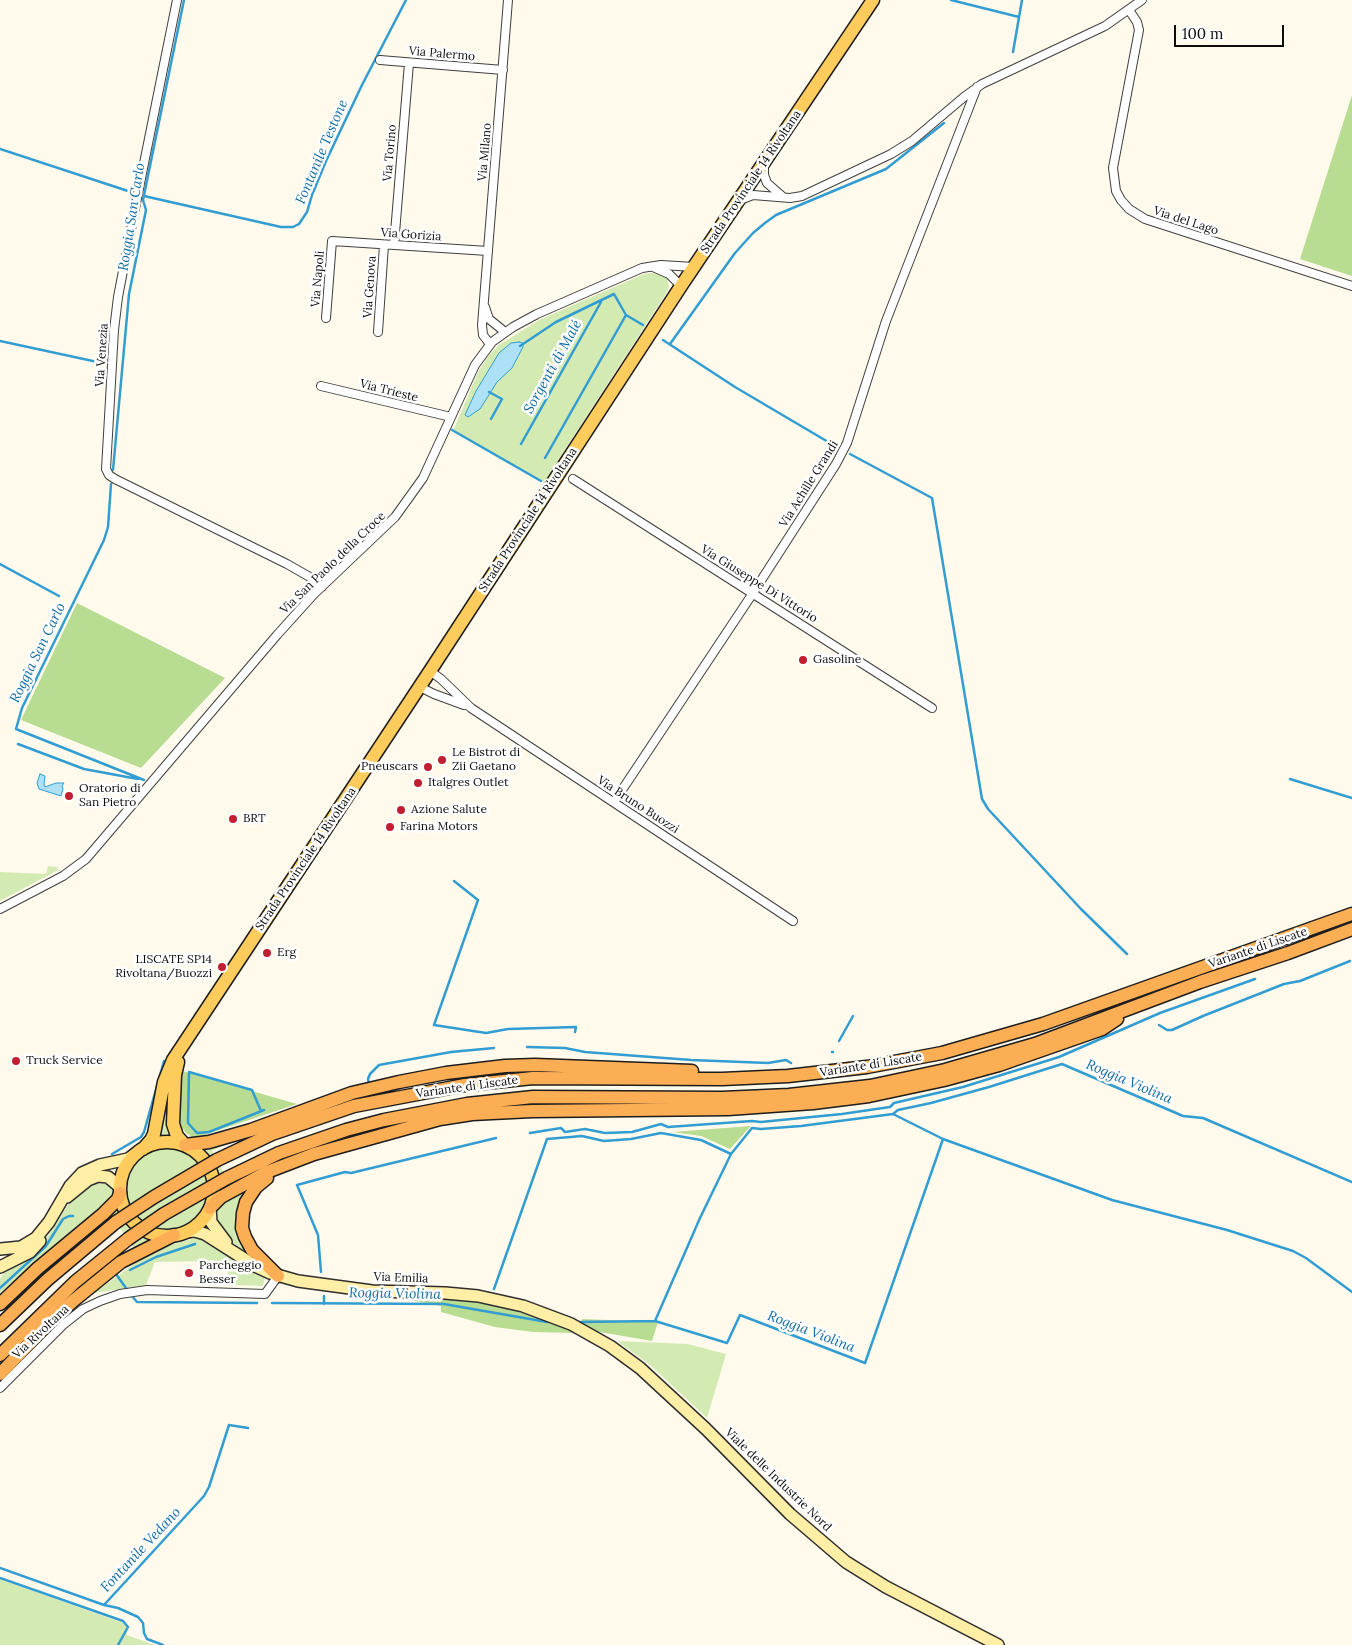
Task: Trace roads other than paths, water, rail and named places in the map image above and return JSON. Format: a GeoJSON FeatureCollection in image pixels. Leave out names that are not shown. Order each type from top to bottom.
{"type":"FeatureCollection","features":[{"type":"Feature","properties":{"kind":"highway","name":"Variante di Liscate"},"geometry":{"type":"LineString","coordinates":[[0,1325],[26,1299],[116,1222],[154,1196],[217,1160],[272,1134],[318,1118],[368,1103],[465,1086],[533,1078],[722,1079],[805,1075],[867,1067],[948,1051],[1044,1024],[1352,914]]}},
{"type":"Feature","properties":{"kind":"highway","name":"Variante di Liscate"},"geometry":{"type":"LineString","coordinates":[[0,1355],[74,1282],[128,1239],[164,1214],[227,1178],[279,1153],[323,1137],[384,1120],[441,1108],[527,1098],[748,1097],[815,1093],[870,1086],[945,1070],[999,1055],[1352,929]]}},
{"type":"Feature","properties":{"kind":"highway"},"geometry":{"type":"LineString","coordinates":[[210,1208],[221,1197],[267,1172],[328,1150],[440,1119],[472,1114],[549,1111],[728,1109],[813,1103],[868,1096],[944,1080],[1020,1058],[1102,1029],[1139,1006]]}},
{"type":"Feature","properties":{"kind":"highway"},"geometry":{"type":"LineString","coordinates":[[185,1145],[209,1142],[251,1130],[312,1106],[360,1091],[414,1079],[459,1072],[536,1065],[719,1072],[770,1072],[886,1060],[948,1051]]}},
{"type":"Feature","properties":{"kind":"highway"},"geometry":{"type":"LineString","coordinates":[[278,1276],[258,1258],[247,1242],[242,1223],[246,1202],[253,1191],[267,1178],[328,1150]]}},
{"type":"Feature","properties":{"kind":"highway"},"geometry":{"type":"LineString","coordinates":[[0,1304],[43,1264],[103,1214],[118,1199],[120,1190]]}},
{"type":"Feature","properties":{"kind":"highway"},"geometry":{"type":"LineString","coordinates":[[0,1374],[73,1301],[121,1262],[180,1234]]}},
{"type":"Feature","properties":{"kind":"main road","name":"Strada Provinciale 14 Rivoltana"},"geometry":{"type":"LineString","coordinates":[[140,1150],[151,1140],[154,1134],[167,1072],[185,1041],[420,687],[681,286],[872,0]]}},
{"type":"Feature","properties":{"kind":"main road","name":"Strada Provinciale 14 Rivoltana"},"geometry":{"type":"LineString","coordinates":[[185,1041],[177,1062],[173,1119],[176,1133],[185,1145]]}},
{"type":"Feature","properties":{"kind":"main road"},"geometry":{"type":"LineString","coordinates":[[0,1267],[27,1254],[36,1246],[43,1237],[49,1222],[73,1181],[82,1173],[100,1165],[128,1159],[140,1150],[152,1144],[174,1142],[185,1145],[201,1156],[211,1173],[214,1192],[210,1208],[201,1221],[180,1234],[155,1234],[138,1226],[125,1210],[120,1190],[124,1170],[140,1150]]}},
{"type":"Feature","properties":{"kind":"main road"},"geometry":{"type":"LineString","coordinates":[[60,1202],[83,1184],[98,1176],[108,1177],[120,1190]]}},
{"type":"Feature","properties":{"kind":"main road","name":"Via Emilia"},"geometry":{"type":"LineString","coordinates":[[210,1208],[210,1220],[213,1226],[235,1253]]}},
{"type":"Feature","properties":{"kind":"main road"},"geometry":{"type":"LineString","coordinates":[[0,1249],[24,1246],[36,1238],[49,1222]]}},
{"type":"Feature","properties":{"kind":"main road","name":"Via Emilia"},"geometry":{"type":"LineString","coordinates":[[180,1234],[193,1231],[204,1234],[257,1267],[278,1276],[310,1284],[372,1291],[453,1294],[491,1298],[535,1310],[579,1328]]}},
{"type":"Feature","properties":{"kind":"main road","name":"Viale delle Industrie Nord"},"geometry":{"type":"LineString","coordinates":[[579,1328],[617,1350],[649,1375],[790,1514],[846,1562],[886,1587],[998,1645]]}},
{"type":"Feature","properties":{"kind":"street","name":"Via Venezia"},"geometry":{"type":"LineString","coordinates":[[177,0],[118,297],[114,330],[106,470],[115,479],[288,564],[322,586]]}},
{"type":"Feature","properties":{"kind":"street","name":"Via Milano"},"geometry":{"type":"LineString","coordinates":[[490,344],[484,338],[482,328],[508,0]]}},
{"type":"Feature","properties":{"kind":"street"},"geometry":{"type":"LineString","coordinates":[[738,201],[754,195],[795,198],[812,193],[912,141],[977,87],[1088,34],[1129,10],[1142,0]]}},
{"type":"Feature","properties":{"kind":"street","name":"Via del Lago"},"geometry":{"type":"LineString","coordinates":[[1129,10],[1137,22],[1139,30],[1113,168],[1116,191],[1121,200],[1129,209],[1145,219],[1352,286]]}},
{"type":"Feature","properties":{"kind":"street","name":"Via Palermo"},"geometry":{"type":"LineString","coordinates":[[380,60],[503,70]]}},
{"type":"Feature","properties":{"kind":"street","name":"Via Torino"},"geometry":{"type":"LineString","coordinates":[[394,245],[409,63]]}},
{"type":"Feature","properties":{"kind":"street","name":"Via Achille Grandi"},"geometry":{"type":"LineString","coordinates":[[614,802],[753,593],[836,464],[847,443],[886,321],[977,87]]}},
{"type":"Feature","properties":{"kind":"street"},"geometry":{"type":"LineString","coordinates":[[765,162],[764,175],[767,183],[785,198]]}},
{"type":"Feature","properties":{"kind":"street","name":"Via Gorizia"},"geometry":{"type":"LineString","coordinates":[[332,241],[488,251]]}},
{"type":"Feature","properties":{"kind":"street","name":"Via Napoli"},"geometry":{"type":"LineString","coordinates":[[326,318],[332,241]]}},
{"type":"Feature","properties":{"kind":"street","name":"Via Genova"},"geometry":{"type":"LineString","coordinates":[[378,332],[384,245]]}},
{"type":"Feature","properties":{"kind":"street","name":"Via San Paolo della Croce"},"geometry":{"type":"LineString","coordinates":[[0,910],[63,876],[86,858],[277,635],[322,586],[384,528],[405,505],[423,478],[475,365],[490,344],[505,332],[537,314],[642,268],[651,266],[694,267]]}},
{"type":"Feature","properties":{"kind":"street"},"geometry":{"type":"LineString","coordinates":[[651,266],[667,273],[681,286]]}},
{"type":"Feature","properties":{"kind":"street"},"geometry":{"type":"LineString","coordinates":[[484,305],[490,319],[505,332]]}},
{"type":"Feature","properties":{"kind":"street","name":"Via Trieste"},"geometry":{"type":"LineString","coordinates":[[321,386],[451,417]]}},
{"type":"Feature","properties":{"kind":"street","name":"Via Giuseppe Di Vittorio"},"geometry":{"type":"LineString","coordinates":[[573,480],[932,708]]}},
{"type":"Feature","properties":{"kind":"street","name":"Via Bruno Buozzi"},"geometry":{"type":"LineString","coordinates":[[430,671],[444,681],[471,708]]}},
{"type":"Feature","properties":{"kind":"street","name":"Via Bruno Buozzi"},"geometry":{"type":"LineString","coordinates":[[420,687],[471,708],[793,920]]}},
{"type":"Feature","properties":{"kind":"street","name":"Via Rivoltana"},"geometry":{"type":"LineString","coordinates":[[0,1388],[70,1319],[83,1309],[100,1301],[124,1293],[161,1290],[265,1294],[278,1276]]}},
{"type":"Feature","properties":{"kind":"water"},"geometry":{"type":"Polygon","coordinates":[[[511,343],[523,343],[523,347],[512,368],[497,382],[480,409],[468,417],[465,415],[476,391],[499,353],[511,343]]]}},
{"type":"Feature","properties":{"kind":"water"},"geometry":{"type":"Polygon","coordinates":[[[40,774],[45,776],[45,787],[56,783],[64,783],[61,796],[39,789],[37,783],[40,774]]]}},
{"type":"Feature","properties":{"kind":"waterway","name":"Roggia San Carlo"},"geometry":{"type":"LineString","coordinates":[[113,470],[129,294],[146,210],[143,200],[184,0]]}},
{"type":"Feature","properties":{"kind":"waterway","name":"Fontanile Testone"},"geometry":{"type":"LineString","coordinates":[[144,196],[281,227],[293,227],[299,224],[307,212],[326,161],[362,85],[406,0]]}},
{"type":"Feature","properties":{"kind":"waterway"},"geometry":{"type":"LineString","coordinates":[[951,0],[1019,17]]}},
{"type":"Feature","properties":{"kind":"waterway"},"geometry":{"type":"LineString","coordinates":[[1013,52],[1022,0]]}},
{"type":"Feature","properties":{"kind":"waterway"},"geometry":{"type":"LineString","coordinates":[[670,344],[735,253],[765,223],[776,215],[886,169],[944,123]]}},
{"type":"Feature","properties":{"kind":"waterway","name":"Fontanile Testone"},"geometry":{"type":"LineString","coordinates":[[0,149],[131,192]]}},
{"type":"Feature","properties":{"kind":"waterway"},"geometry":{"type":"LineString","coordinates":[[520,346],[556,322],[614,294],[626,315],[643,325]]}},
{"type":"Feature","properties":{"kind":"waterway","name":"Sorgenti di Malé"},"geometry":{"type":"LineString","coordinates":[[521,444],[601,302]]}},
{"type":"Feature","properties":{"kind":"waterway","name":"Sorgenti di Malé"},"geometry":{"type":"LineString","coordinates":[[545,458],[626,315]]}},
{"type":"Feature","properties":{"kind":"waterway"},"geometry":{"type":"LineString","coordinates":[[663,340],[735,387],[835,446]]}},
{"type":"Feature","properties":{"kind":"waterway"},"geometry":{"type":"LineString","coordinates":[[0,341],[102,363]]}},
{"type":"Feature","properties":{"kind":"waterway"},"geometry":{"type":"LineString","coordinates":[[489,392],[502,399],[491,419]]}},
{"type":"Feature","properties":{"kind":"waterway"},"geometry":{"type":"LineString","coordinates":[[452,430],[541,481]]}},
{"type":"Feature","properties":{"kind":"waterway"},"geometry":{"type":"LineString","coordinates":[[850,454],[932,498],[982,799],[988,809],[1081,909],[1127,954]]}},
{"type":"Feature","properties":{"kind":"waterway","name":"Roggia San Carlo"},"geometry":{"type":"LineString","coordinates":[[111,484],[108,527],[104,540],[22,708],[16,729],[144,780]]}},
{"type":"Feature","properties":{"kind":"waterway"},"geometry":{"type":"LineString","coordinates":[[0,564],[59,596]]}},
{"type":"Feature","properties":{"kind":"waterway"},"geometry":{"type":"LineString","coordinates":[[18,744],[84,769],[138,779]]}},
{"type":"Feature","properties":{"kind":"waterway"},"geometry":{"type":"LineString","coordinates":[[1290,779],[1352,798]]}},
{"type":"Feature","properties":{"kind":"waterway"},"geometry":{"type":"LineString","coordinates":[[454,881],[478,900],[434,1025],[486,1033],[508,1029],[576,1027],[575,1032]]}},
{"type":"Feature","properties":{"kind":"waterway"},"geometry":{"type":"LineString","coordinates":[[1159,1025],[1167,1030],[1172,1030],[1284,984],[1300,981],[1350,961]]}},
{"type":"Feature","properties":{"kind":"waterway"},"geometry":{"type":"LineString","coordinates":[[530,1133],[561,1128],[565,1132],[585,1129],[605,1133],[632,1132],[661,1124],[668,1127],[761,1122],[890,1107],[894,1103],[963,1087],[1059,1057],[1160,1013],[1255,979]]}},
{"type":"Feature","properties":{"kind":"waterway"},"geometry":{"type":"LineString","coordinates":[[839,1041],[853,1016]]}},
{"type":"Feature","properties":{"kind":"waterway"},"geometry":{"type":"LineString","coordinates":[[527,1047],[565,1048],[585,1052],[691,1060],[768,1063],[786,1060],[791,1063]]}},
{"type":"Feature","properties":{"kind":"waterway"},"geometry":{"type":"LineString","coordinates":[[369,1084],[370,1074],[379,1065],[451,1052],[494,1048]]}},
{"type":"Feature","properties":{"kind":"waterway"},"geometry":{"type":"LineString","coordinates":[[112,1154],[141,1137],[144,1132],[164,1061]]}},
{"type":"Feature","properties":{"kind":"waterway","name":"Roggia Violina"},"geometry":{"type":"LineString","coordinates":[[655,1321],[700,1218],[731,1154],[752,1128],[801,1126],[893,1114],[898,1110],[989,1087],[1062,1064],[1183,1116],[1203,1118],[1352,1182]]}},
{"type":"Feature","properties":{"kind":"waterway"},"geometry":{"type":"LineString","coordinates":[[261,1111],[252,1090],[189,1072],[188,1123],[197,1133],[209,1132],[264,1110]]}},
{"type":"Feature","properties":{"kind":"waterway","name":"Roggia Violina"},"geometry":{"type":"LineString","coordinates":[[893,1114],[943,1139],[1112,1200],[1227,1230],[1293,1251],[1306,1258],[1352,1292]]}},
{"type":"Feature","properties":{"kind":"waterway"},"geometry":{"type":"LineString","coordinates":[[494,1289],[547,1139],[582,1136],[604,1141],[631,1139],[661,1133],[701,1140],[731,1154]]}},
{"type":"Feature","properties":{"kind":"waterway"},"geometry":{"type":"LineString","coordinates":[[321,1272],[318,1235],[297,1185],[345,1172],[351,1173],[496,1138]]}},
{"type":"Feature","properties":{"kind":"waterway","name":"Roggia Violina"},"geometry":{"type":"LineString","coordinates":[[580,1322],[655,1321],[727,1343],[740,1315],[865,1363],[943,1139]]}},
{"type":"Feature","properties":{"kind":"waterway","name":"Roggia Violina"},"geometry":{"type":"LineString","coordinates":[[0,1288],[46,1246],[63,1219],[73,1216]]}},
{"type":"Feature","properties":{"kind":"waterway"},"geometry":{"type":"LineString","coordinates":[[130,1270],[156,1257],[195,1244]]}},
{"type":"Feature","properties":{"kind":"waterway","name":"Roggia Violina"},"geometry":{"type":"LineString","coordinates":[[116,1274],[128,1291]]}},
{"type":"Feature","properties":{"kind":"waterway","name":"Roggia Violina"},"geometry":{"type":"LineString","coordinates":[[131,1295],[137,1302],[257,1303]]}},
{"type":"Feature","properties":{"kind":"waterway","name":"Roggia Violina"},"geometry":{"type":"LineString","coordinates":[[324,1296],[324,1304]]}},
{"type":"Feature","properties":{"kind":"waterway","name":"Roggia Violina"},"geometry":{"type":"LineString","coordinates":[[272,1303],[444,1304],[547,1322]]}},
{"type":"Feature","properties":{"kind":"waterway","name":"Fontanile Vedano"},"geometry":{"type":"LineString","coordinates":[[0,1568],[104,1605],[204,1496],[209,1487],[229,1425],[248,1428]]}},
{"type":"Feature","properties":{"kind":"waterway"},"geometry":{"type":"LineString","coordinates":[[0,1578],[123,1621],[128,1627],[118,1645]]}},
{"type":"Feature","properties":{"kind":"waterway"},"geometry":{"type":"LineString","coordinates":[[104,1605],[118,1608],[138,1617],[143,1623],[147,1639],[163,1645]]}},
{"type":"Feature","properties":{"kind":"place","name":"Gasoline"},"geometry":{"type":"Point","coordinates":[803,660]}},
{"type":"Feature","properties":{"kind":"place","name":"Le Bistrot di Zii Gaetano"},"geometry":{"type":"Point","coordinates":[442,760]}},
{"type":"Feature","properties":{"kind":"place","name":"Pneuscars"},"geometry":{"type":"Point","coordinates":[428,767]}},
{"type":"Feature","properties":{"kind":"place","name":"Italgres Outlet"},"geometry":{"type":"Point","coordinates":[418,783]}},
{"type":"Feature","properties":{"kind":"place","name":"Oratorio di San Pietro"},"geometry":{"type":"Point","coordinates":[69,796]}},
{"type":"Feature","properties":{"kind":"place","name":"Azione Salute"},"geometry":{"type":"Point","coordinates":[401,810]}},
{"type":"Feature","properties":{"kind":"place","name":"BRT"},"geometry":{"type":"Point","coordinates":[233,819]}},
{"type":"Feature","properties":{"kind":"place","name":"Farina Motors"},"geometry":{"type":"Point","coordinates":[390,827]}},
{"type":"Feature","properties":{"kind":"place","name":"Erg"},"geometry":{"type":"Point","coordinates":[267,953]}},
{"type":"Feature","properties":{"kind":"place","name":"LISCATE SP14 Rivoltana/Buozzi"},"geometry":{"type":"Point","coordinates":[222,967]}},
{"type":"Feature","properties":{"kind":"place","name":"Truck Service"},"geometry":{"type":"Point","coordinates":[16,1061]}},
{"type":"Feature","properties":{"kind":"place","name":"Parcheggio Besser"},"geometry":{"type":"Point","coordinates":[189,1273]}}]}
